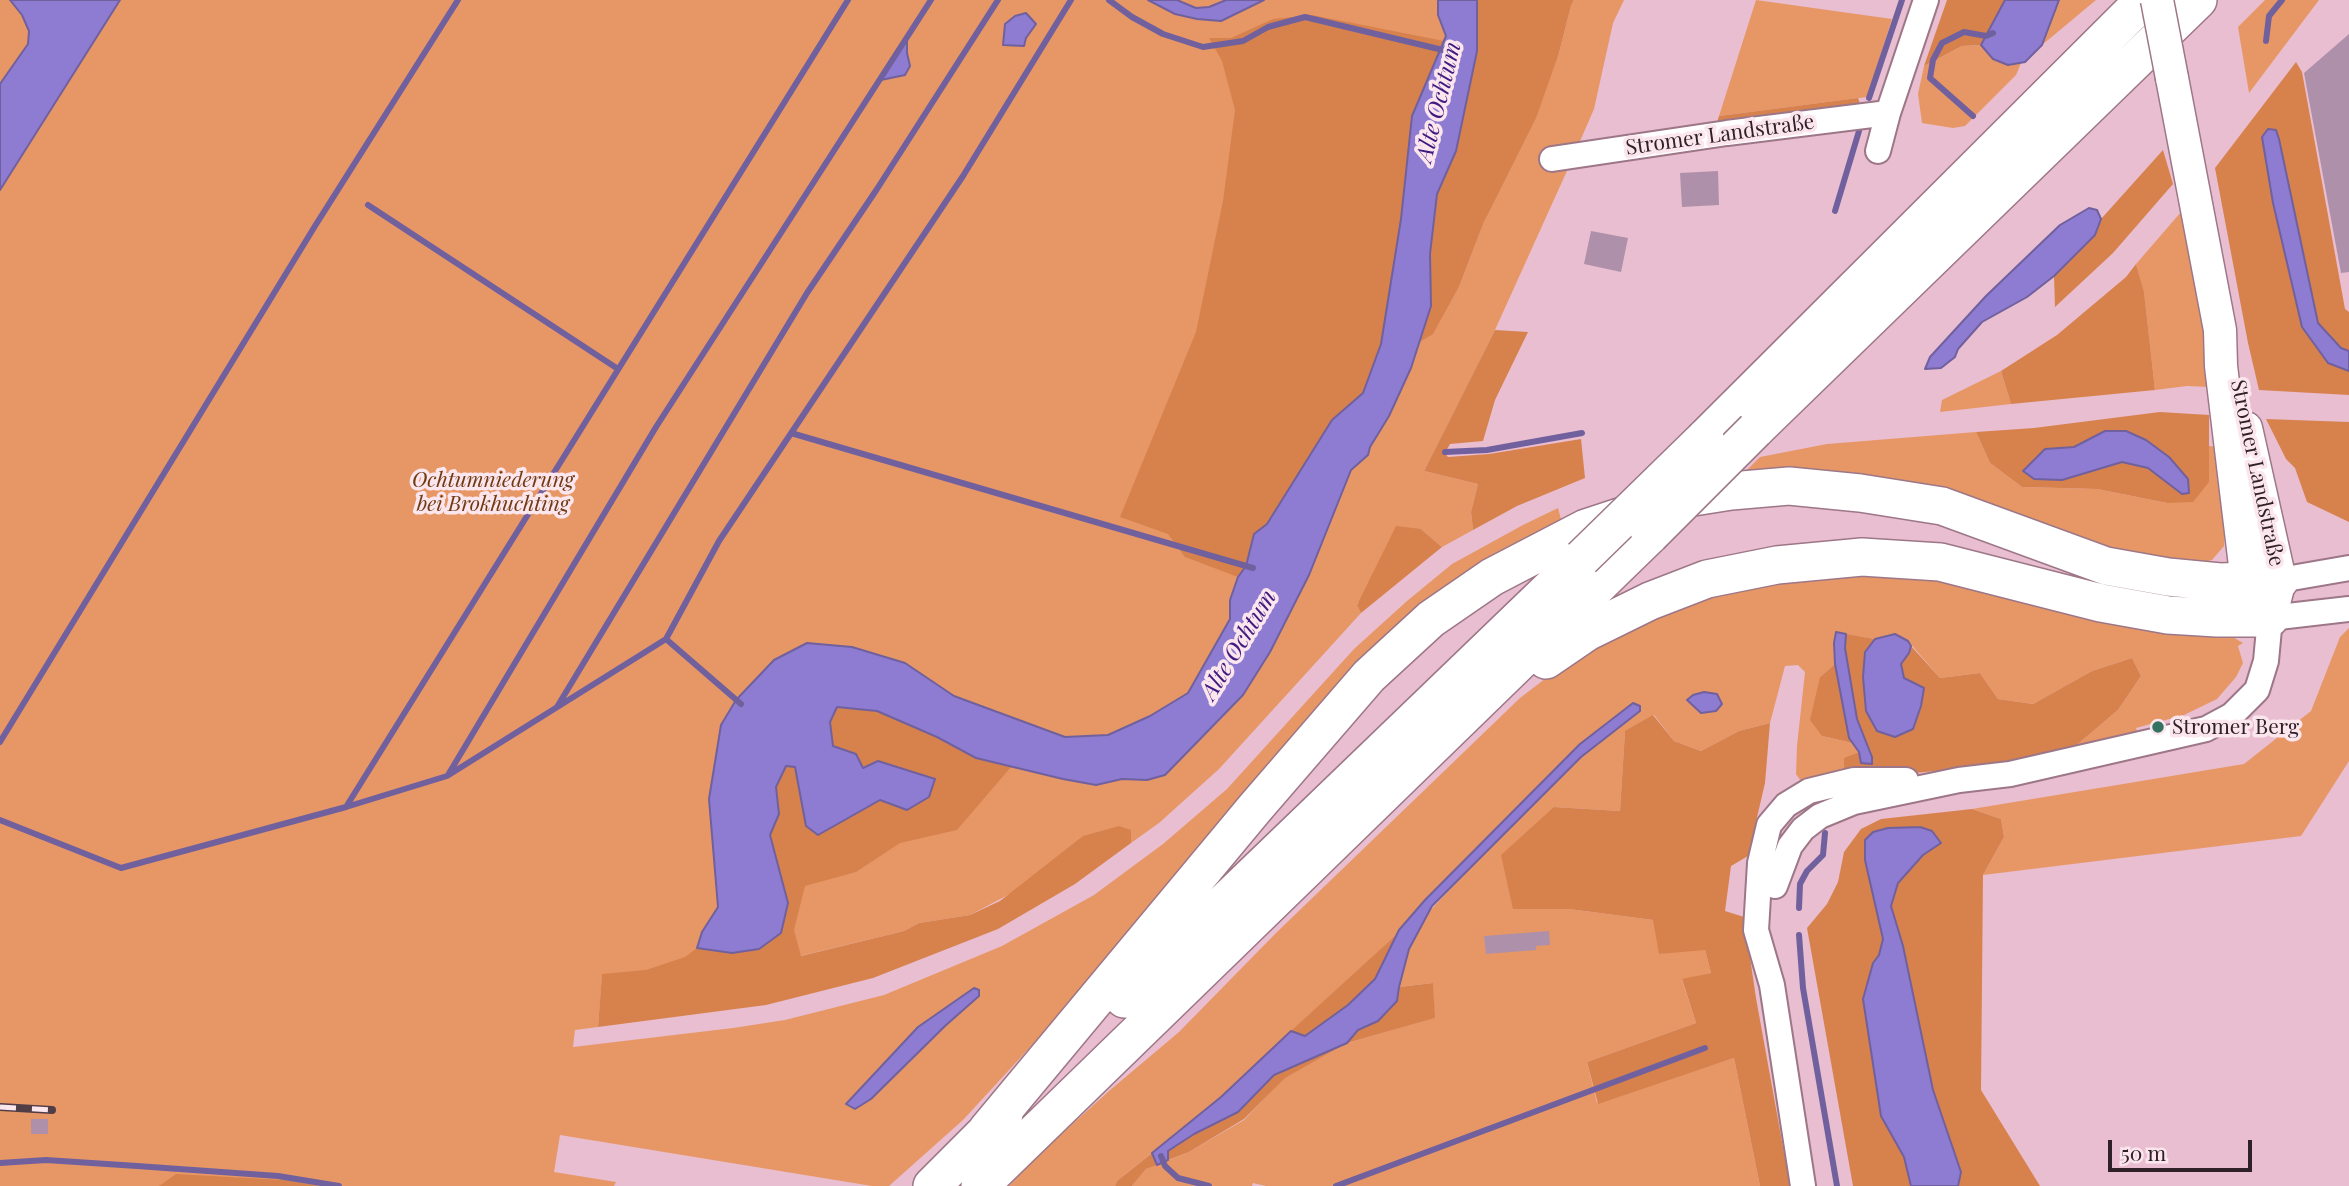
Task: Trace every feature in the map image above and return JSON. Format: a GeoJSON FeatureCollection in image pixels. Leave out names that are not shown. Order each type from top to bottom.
{"type":"FeatureCollection","features":[{"type":"Feature","properties":{"kind":"highway"},"geometry":{"type":"LineString","coordinates":[[987,1130],[1705,438],[2144,0]]}},
{"type":"Feature","properties":{"kind":"highway"},"geometry":{"type":"LineString","coordinates":[[965,1177],[1437,744],[1755,430],[2198,0]]}},
{"type":"Feature","properties":{"kind":"highway"},"geometry":{"type":"LineString","coordinates":[[965,1177],[987,1130],[1255,808],[1369,676],[1431,619],[1482,584],[1586,528],[1668,501],[1731,491],[1789,486],[1860,493],[1942,506],[2106,566],[2168,577],[2220,582],[2263,581]]}},
{"type":"Feature","properties":{"kind":"highway"},"geometry":{"type":"LineString","coordinates":[[1437,744],[1534,668],[1587,632],[1650,601],[1707,579],[1777,565],[1862,557],[1940,562],[2101,603],[2160,613],[2217,618],[2270,618]]}},
{"type":"Feature","properties":{"kind":"main road","name":"Stromer Landstraße"},"geometry":{"type":"LineString","coordinates":[[2157,0],[2200,216],[2270,618]]}},
{"type":"Feature","properties":{"kind":"street"},"geometry":{"type":"LineString","coordinates":[[1878,150],[1926,0]]}},
{"type":"Feature","properties":{"kind":"street","name":"Stromer Landstraße"},"geometry":{"type":"LineString","coordinates":[[1552,159],[1888,113]]}},
{"type":"Feature","properties":{"kind":"street"},"geometry":{"type":"LineString","coordinates":[[2263,581],[2349,568]]}},
{"type":"Feature","properties":{"kind":"street"},"geometry":{"type":"LineString","coordinates":[[2270,618],[2349,609]]}},
{"type":"Feature","properties":{"kind":"street","name":"Stromer Landstraße"},"geometry":{"type":"LineString","coordinates":[[1775,886],[1790,846],[1803,829],[1820,816],[1854,802],[1959,780],[2010,774],[2206,729],[2232,715],[2257,690],[2266,661],[2270,618]]}},
{"type":"Feature","properties":{"kind":"street","name":"Stromer Landstraße"},"geometry":{"type":"LineString","coordinates":[[1803,1186],[1772,985],[1756,930],[1760,863],[1769,825],[1786,805],[1809,791],[1854,780],[1959,780]]}},
{"type":"Feature","properties":{"kind":"street","name":"Stromer Landstraße"},"geometry":{"type":"LineString","coordinates":[[1772,985],[1778,844],[1786,805]]}},
{"type":"Feature","properties":{"kind":"green space","name":"Ochtumniederung bei Brokhuchting"},"geometry":{"type":"Polygon","coordinates":[[[0,0],[1568,0],[1147,780],[1165,775],[1219,721],[1243,695],[1270,652],[1309,575],[1351,470],[1368,455],[1389,416],[1420,342],[1433,333],[1459,287],[1484,222],[1559,53],[1574,0],[1624,0],[1613,23],[1594,109],[1495,330],[1424,471],[1478,484],[1471,512],[1473,530],[1442,547],[1421,529],[1357,604],[1361,613],[1219,769],[1159,823],[1131,843],[1131,830],[970,915],[919,923],[904,931],[800,956],[602,976],[598,1027],[575,1030],[573,1047],[785,1020],[884,995],[1002,946],[1094,895],[1163,844],[1227,789],[1354,649],[1452,564],[1558,508],[1562,523],[1488,563],[1092,980],[963,1120],[889,1186],[872,1186],[560,1135],[554,1172],[616,1182],[614,1186],[0,1186],[0,0]]]}},
{"type":"Feature","properties":{"kind":"green space"},"geometry":{"type":"Polygon","coordinates":[[[1756,0],[1892,19],[1867,97],[1719,116],[1756,0]]]}},
{"type":"Feature","properties":{"kind":"green space"},"geometry":{"type":"Polygon","coordinates":[[[2059,0],[2096,0],[2042,45],[2058,3],[2059,0]]]}},
{"type":"Feature","properties":{"kind":"green space"},"geometry":{"type":"Polygon","coordinates":[[[2265,0],[2319,0],[2249,93],[2238,27],[2265,0]]]}},
{"type":"Feature","properties":{"kind":"green space"},"geometry":{"type":"Polygon","coordinates":[[[1981,45],[1993,59],[2008,65],[2021,63],[2016,75],[1965,126],[1953,128],[1922,123],[1918,94],[1924,66],[1962,46],[1981,45]]]}},
{"type":"Feature","properties":{"kind":"green space"},"geometry":{"type":"Polygon","coordinates":[[[2181,212],[2202,318],[2210,387],[2187,386],[2155,390],[2144,293],[2136,264],[2181,212]]]}},
{"type":"Feature","properties":{"kind":"green space"},"geometry":{"type":"Polygon","coordinates":[[[2001,371],[2011,404],[1940,412],[1942,400],[2001,371]]]}},
{"type":"Feature","properties":{"kind":"green space"},"geometry":{"type":"Polygon","coordinates":[[[1976,432],[1990,463],[2022,487],[2097,489],[2167,503],[2209,482],[2209,446],[2219,447],[2224,546],[2212,560],[2189,566],[1742,475],[1760,457],[1827,444],[1976,432]]]}},
{"type":"Feature","properties":{"kind":"green space"},"geometry":{"type":"Polygon","coordinates":[[[1811,572],[1932,578],[2119,625],[2231,636],[2243,643],[2238,646],[2243,663],[2236,677],[2217,699],[2184,715],[2136,728],[2138,734],[2072,749],[2118,710],[2141,676],[2132,658],[2092,671],[2033,704],[1998,699],[1980,673],[1940,678],[1908,641],[1895,634],[1875,639],[1836,633],[1835,664],[1820,677],[1822,736],[1852,743],[1859,752],[1844,759],[1844,774],[1803,784],[1796,774],[1805,672],[1798,665],[1785,666],[1770,723],[1739,731],[1701,751],[1674,741],[1654,715],[1625,732],[1620,811],[1554,807],[1513,909],[1569,909],[1653,920],[1705,950],[1711,973],[1682,980],[1696,1023],[1587,1062],[1597,1103],[1734,1058],[1760,1186],[1266,1186],[1253,1183],[1252,1186],[1132,1186],[1146,1169],[1189,1152],[1244,1120],[1284,1078],[1347,1043],[1434,1018],[1433,983],[1399,987],[1409,949],[1424,917],[1581,757],[1640,711],[1611,719],[1580,744],[1425,900],[1398,933],[1221,1097],[1117,1181],[1115,1186],[1009,1186],[1036,1157],[1179,1032],[1276,933],[1520,698],[1584,649],[1692,599],[1811,572]]]}},
{"type":"Feature","properties":{"kind":"green space"},"geometry":{"type":"Polygon","coordinates":[[[2349,628],[2349,761],[2301,836],[1983,875],[2004,837],[2001,819],[1972,809],[2244,764],[2311,711],[2340,637],[2349,628]]]}},
{"type":"Feature","properties":{"kind":"shaded area"},"geometry":{"type":"Polygon","coordinates":[[[1477,0],[1574,0],[1536,118],[1484,222],[1459,287],[1433,334],[1420,342],[1431,306],[1429,254],[1437,194],[1456,151],[1477,51],[1477,0]]]}},
{"type":"Feature","properties":{"kind":"shaded area"},"geometry":{"type":"Polygon","coordinates":[[[1947,0],[2005,0],[1981,45],[1962,46],[1924,66],[1947,0]]]}},
{"type":"Feature","properties":{"kind":"shaded area"},"geometry":{"type":"Polygon","coordinates":[[[1312,15],[1444,41],[1412,116],[1401,219],[1381,344],[1363,393],[1332,420],[1267,524],[1254,534],[1246,566],[1238,577],[1185,557],[1168,534],[1120,517],[1196,332],[1223,201],[1235,110],[1222,61],[1209,38],[1231,38],[1273,19],[1312,15]]]}},
{"type":"Feature","properties":{"kind":"shaded area"},"geometry":{"type":"Polygon","coordinates":[[[2296,62],[2302,72],[2345,309],[2349,312],[2349,351],[2342,348],[2318,323],[2279,139],[2269,129],[2328,363],[2349,371],[2349,395],[2259,390],[2215,168],[2296,62]]]}},
{"type":"Feature","properties":{"kind":"shaded area"},"geometry":{"type":"Polygon","coordinates":[[[1858,98],[1862,109],[1716,126],[1719,116],[1858,98]]]}},
{"type":"Feature","properties":{"kind":"shaded area"},"geometry":{"type":"Polygon","coordinates":[[[2163,150],[2173,184],[2113,253],[2055,307],[2054,276],[2095,235],[2101,219],[2163,150]]]}},
{"type":"Feature","properties":{"kind":"shaded area"},"geometry":{"type":"Polygon","coordinates":[[[2136,264],[2144,292],[2155,390],[2011,404],[2001,371],[2057,335],[2126,277],[2136,264]]]}},
{"type":"Feature","properties":{"kind":"shaded area"},"geometry":{"type":"Polygon","coordinates":[[[1495,330],[1528,332],[1495,400],[1483,441],[1450,444],[1445,453],[1448,457],[1489,454],[1581,439],[1585,478],[1517,506],[1473,530],[1471,512],[1478,484],[1424,471],[1495,330]]]}},
{"type":"Feature","properties":{"kind":"shaded area"},"geometry":{"type":"Polygon","coordinates":[[[2160,412],[2209,415],[2209,482],[2193,502],[2167,503],[2097,489],[2022,487],[1990,463],[1976,432],[2034,428],[2160,412]],[[2105,431],[2074,447],[2045,449],[2023,471],[2062,480],[2122,462],[2148,468],[2182,494],[2146,440],[2126,431],[2105,431]]]}},
{"type":"Feature","properties":{"kind":"shaded area"},"geometry":{"type":"Polygon","coordinates":[[[2266,419],[2349,422],[2349,522],[2307,502],[2295,468],[2286,459],[2266,419]]]}},
{"type":"Feature","properties":{"kind":"shaded area"},"geometry":{"type":"Polygon","coordinates":[[[1396,526],[1421,529],[1442,547],[1361,613],[1357,605],[1396,526]]]}},
{"type":"Feature","properties":{"kind":"shaded area"},"geometry":{"type":"Polygon","coordinates":[[[1846,634],[1875,639],[1865,652],[1863,677],[1904,678],[1901,664],[1911,646],[1940,678],[1980,673],[1998,699],[2033,704],[2092,671],[2132,658],[2141,676],[2118,710],[2072,749],[1966,768],[1894,775],[1844,774],[1844,758],[1859,752],[1861,763],[1872,764],[1857,719],[1845,648],[1846,634]]]}},
{"type":"Feature","properties":{"kind":"shaded area"},"geometry":{"type":"Polygon","coordinates":[[[1835,664],[1852,743],[1822,736],[1810,720],[1820,677],[1835,664]]]}},
{"type":"Feature","properties":{"kind":"shaded area"},"geometry":{"type":"Polygon","coordinates":[[[837,707],[877,711],[937,737],[976,758],[1011,767],[957,830],[900,843],[856,872],[805,886],[794,930],[801,956],[904,931],[919,923],[970,915],[1000,901],[1083,836],[1119,826],[1131,830],[1131,843],[1075,884],[998,929],[873,978],[766,1005],[598,1027],[602,974],[646,970],[685,957],[697,948],[732,953],[788,903],[770,835],[779,814],[776,787],[786,766],[795,766],[806,826],[818,835],[880,800],[907,810],[863,768],[856,754],[833,746],[830,722],[837,707]]]}},
{"type":"Feature","properties":{"kind":"shaded area"},"geometry":{"type":"Polygon","coordinates":[[[1653,715],[1674,741],[1701,751],[1739,731],[1770,723],[1765,783],[1748,856],[1731,866],[1725,911],[1744,917],[1790,1186],[1760,1186],[1734,1058],[1598,1104],[1587,1062],[1696,1023],[1682,979],[1711,973],[1705,950],[1659,954],[1653,920],[1569,909],[1513,909],[1501,855],[1554,807],[1620,811],[1625,731],[1653,715]]]}},
{"type":"Feature","properties":{"kind":"shaded area"},"geometry":{"type":"Polygon","coordinates":[[[1972,809],[2001,819],[2004,837],[1983,875],[1981,1090],[2040,1186],[1958,1186],[1961,1172],[1933,1090],[1903,946],[1891,906],[1898,883],[1923,855],[1941,843],[1932,831],[1920,827],[1888,828],[1865,860],[1883,939],[1863,999],[1881,1115],[1904,1157],[1911,1186],[1853,1186],[1807,928],[1827,904],[1838,882],[1844,852],[1861,829],[1881,819],[1972,809]]]}},
{"type":"Feature","properties":{"kind":"shaded area"},"geometry":{"type":"Polygon","coordinates":[[[1398,933],[1375,979],[1348,1005],[1305,1036],[1291,1031],[1398,933]]]}},
{"type":"Feature","properties":{"kind":"shaded area"},"geometry":{"type":"Polygon","coordinates":[[[1433,983],[1435,1018],[1347,1043],[1358,1030],[1378,1021],[1397,1001],[1399,987],[1433,983]]]}},
{"type":"Feature","properties":{"kind":"shaded area"},"geometry":{"type":"Polygon","coordinates":[[[1347,1043],[1285,1078],[1244,1119],[1189,1152],[1168,1160],[1168,1151],[1194,1134],[1238,1112],[1274,1075],[1347,1043]]]}},
{"type":"Feature","properties":{"kind":"shaded area"},"geometry":{"type":"Polygon","coordinates":[[[1152,1153],[1157,1165],[1146,1169],[1132,1186],[1115,1186],[1117,1181],[1152,1153]]]}},
{"type":"Feature","properties":{"kind":"shaded area"},"geometry":{"type":"Polygon","coordinates":[[[176,1174],[284,1180],[320,1186],[159,1186],[176,1174]]]}},
{"type":"Feature","properties":{"kind":"water"},"geometry":{"type":"Polygon","coordinates":[[[10,0],[120,0],[0,190],[0,84],[28,44],[29,31],[22,15],[10,0]]]}},
{"type":"Feature","properties":{"kind":"water"},"geometry":{"type":"Polygon","coordinates":[[[1148,0],[1177,0],[1196,8],[1209,7],[1226,0],[1264,0],[1221,21],[1175,14],[1148,0]]]}},
{"type":"Feature","properties":{"kind":"water","name":"Alte Ochtum"},"geometry":{"type":"Polygon","coordinates":[[[1438,0],[1477,0],[1477,51],[1456,151],[1437,194],[1430,254],[1431,306],[1411,368],[1389,416],[1368,455],[1351,470],[1309,575],[1270,652],[1243,695],[1165,775],[1147,780],[1122,779],[1096,785],[976,758],[937,737],[877,711],[837,707],[830,722],[833,746],[856,754],[863,768],[878,761],[935,779],[929,797],[907,810],[880,800],[818,835],[806,826],[795,767],[786,766],[776,787],[779,814],[770,835],[788,903],[781,933],[759,949],[732,953],[697,948],[702,932],[718,907],[709,799],[721,725],[736,700],[774,660],[807,643],[852,647],[905,663],[954,696],[1065,737],[1108,735],[1150,716],[1188,693],[1230,619],[1230,600],[1238,577],[1246,566],[1254,534],[1267,524],[1332,420],[1363,393],[1381,344],[1401,219],[1412,116],[1446,36],[1438,15],[1438,0]]]}},
{"type":"Feature","properties":{"kind":"water"},"geometry":{"type":"Polygon","coordinates":[[[2005,0],[2059,0],[2042,45],[2025,62],[2008,65],[1993,59],[1981,45],[2005,0]]]}},
{"type":"Feature","properties":{"kind":"water"},"geometry":{"type":"Polygon","coordinates":[[[1026,13],[1036,24],[1024,46],[1003,45],[1005,24],[1015,16],[1026,13]]]}},
{"type":"Feature","properties":{"kind":"water"},"geometry":{"type":"Polygon","coordinates":[[[907,38],[910,66],[905,75],[881,80],[907,38]]]}},
{"type":"Feature","properties":{"kind":"water"},"geometry":{"type":"Polygon","coordinates":[[[2268,129],[2276,130],[2279,139],[2318,323],[2341,348],[2349,351],[2349,371],[2328,363],[2302,327],[2273,203],[2262,137],[2268,129]]]}},
{"type":"Feature","properties":{"kind":"water"},"geometry":{"type":"Polygon","coordinates":[[[2089,208],[2097,210],[2101,219],[2095,235],[2054,276],[2027,297],[1982,322],[1958,349],[1955,357],[1941,368],[1925,369],[1930,357],[1986,296],[2060,225],[2089,208]]]}},
{"type":"Feature","properties":{"kind":"water"},"geometry":{"type":"Polygon","coordinates":[[[2105,431],[2126,431],[2146,440],[2169,457],[2188,479],[2189,493],[2182,494],[2148,468],[2122,462],[2062,480],[2034,479],[2023,471],[2045,449],[2074,447],[2105,431]]]}},
{"type":"Feature","properties":{"kind":"water"},"geometry":{"type":"Polygon","coordinates":[[[1836,632],[1846,634],[1845,648],[1857,719],[1872,757],[1872,764],[1861,763],[1859,752],[1849,738],[1835,664],[1836,632]]]}},
{"type":"Feature","properties":{"kind":"water"},"geometry":{"type":"Polygon","coordinates":[[[1895,634],[1908,641],[1911,646],[1901,664],[1904,678],[1924,688],[1913,729],[1895,737],[1877,731],[1866,711],[1863,677],[1865,652],[1875,639],[1895,634]]]}},
{"type":"Feature","properties":{"kind":"water"},"geometry":{"type":"Polygon","coordinates":[[[1704,692],[1717,694],[1722,704],[1716,711],[1701,713],[1687,700],[1704,692]]]}},
{"type":"Feature","properties":{"kind":"water"},"geometry":{"type":"Polygon","coordinates":[[[1633,703],[1640,706],[1640,711],[1581,757],[1432,906],[1409,949],[1397,1001],[1378,1021],[1358,1030],[1347,1043],[1274,1075],[1238,1112],[1194,1134],[1168,1151],[1168,1160],[1157,1165],[1152,1153],[1221,1097],[1291,1031],[1305,1036],[1348,1005],[1375,979],[1399,930],[1425,900],[1580,744],[1633,703]]]}},
{"type":"Feature","properties":{"kind":"water"},"geometry":{"type":"Polygon","coordinates":[[[1920,827],[1932,831],[1941,843],[1923,855],[1898,883],[1891,906],[1903,946],[1933,1090],[1961,1172],[1958,1186],[1911,1186],[1904,1157],[1881,1116],[1863,999],[1883,939],[1865,860],[1865,840],[1873,832],[1888,828],[1920,827]]]}},
{"type":"Feature","properties":{"kind":"water"},"geometry":{"type":"Polygon","coordinates":[[[974,988],[979,990],[979,996],[871,1099],[855,1109],[846,1104],[918,1027],[974,988]]]}},
{"type":"Feature","properties":{"kind":"building"},"geometry":{"type":"Polygon","coordinates":[[[2349,34],[2349,272],[2341,273],[2304,73],[2349,34]]]}},
{"type":"Feature","properties":{"kind":"building"},"geometry":{"type":"Polygon","coordinates":[[[1718,171],[1719,205],[1682,207],[1680,173],[1718,171]]]}},
{"type":"Feature","properties":{"kind":"building"},"geometry":{"type":"Polygon","coordinates":[[[1591,231],[1628,238],[1621,272],[1584,264],[1591,231]]]}},
{"type":"Feature","properties":{"kind":"building"},"geometry":{"type":"Polygon","coordinates":[[[1549,931],[1550,945],[1536,946],[1536,950],[1486,954],[1484,936],[1549,931]]]}},
{"type":"Feature","properties":{"kind":"building"},"geometry":{"type":"Polygon","coordinates":[[[31,1119],[48,1119],[48,1134],[31,1134],[31,1119]]]}},
{"type":"Feature","properties":{"kind":"waterway"},"geometry":{"type":"LineString","coordinates":[[0,742],[315,226],[458,0]]}},
{"type":"Feature","properties":{"kind":"waterway"},"geometry":{"type":"LineString","coordinates":[[346,807],[848,0]]}},
{"type":"Feature","properties":{"kind":"waterway"},"geometry":{"type":"LineString","coordinates":[[448,775],[656,427],[931,0]]}},
{"type":"Feature","properties":{"kind":"waterway"},"geometry":{"type":"LineString","coordinates":[[557,707],[807,293],[998,0]]}},
{"type":"Feature","properties":{"kind":"waterway"},"geometry":{"type":"LineString","coordinates":[[0,820],[121,868],[346,807],[447,776],[666,639],[719,541],[963,176],[1071,0]]}},
{"type":"Feature","properties":{"kind":"waterway","name":"Alte Ochtum"},"geometry":{"type":"LineString","coordinates":[[1109,0],[1132,17],[1163,34],[1203,47],[1243,41],[1268,27],[1305,17],[1447,51]]}},
{"type":"Feature","properties":{"kind":"waterway"},"geometry":{"type":"LineString","coordinates":[[1869,98],[1902,0]]}},
{"type":"Feature","properties":{"kind":"waterway"},"geometry":{"type":"LineString","coordinates":[[2266,41],[2269,16],[2282,0]]}},
{"type":"Feature","properties":{"kind":"waterway"},"geometry":{"type":"LineString","coordinates":[[1973,116],[1930,78],[1933,60],[1942,43],[1964,32],[1986,36],[1993,33]]}},
{"type":"Feature","properties":{"kind":"waterway"},"geometry":{"type":"LineString","coordinates":[[1835,211],[1859,131]]}},
{"type":"Feature","properties":{"kind":"waterway"},"geometry":{"type":"LineString","coordinates":[[368,205],[618,369]]}},
{"type":"Feature","properties":{"kind":"waterway"},"geometry":{"type":"LineString","coordinates":[[791,433],[1253,568]]}},
{"type":"Feature","properties":{"kind":"waterway"},"geometry":{"type":"LineString","coordinates":[[1445,452],[1487,450],[1582,433]]}},
{"type":"Feature","properties":{"kind":"waterway"},"geometry":{"type":"LineString","coordinates":[[666,639],[741,704]]}},
{"type":"Feature","properties":{"kind":"waterway"},"geometry":{"type":"LineString","coordinates":[[1799,908],[1800,884],[1807,871],[1823,855],[1825,833]]}},
{"type":"Feature","properties":{"kind":"waterway"},"geometry":{"type":"LineString","coordinates":[[1799,935],[1803,988],[1837,1186]]}},
{"type":"Feature","properties":{"kind":"waterway"},"geometry":{"type":"LineString","coordinates":[[1336,1186],[1705,1048]]}},
{"type":"Feature","properties":{"kind":"waterway"},"geometry":{"type":"LineString","coordinates":[[1161,1156],[1165,1166],[1178,1178],[1209,1186]]}},
{"type":"Feature","properties":{"kind":"waterway"},"geometry":{"type":"LineString","coordinates":[[0,1163],[46,1160],[137,1166],[278,1176],[339,1186]]}},
{"type":"Feature","properties":{"kind":"railway"},"geometry":{"type":"LineString","coordinates":[[0,1107],[52,1110]]}},
{"type":"Feature","properties":{"kind":"place","name":"Stromer Berg"},"geometry":{"type":"Point","coordinates":[2158,727]}}]}
